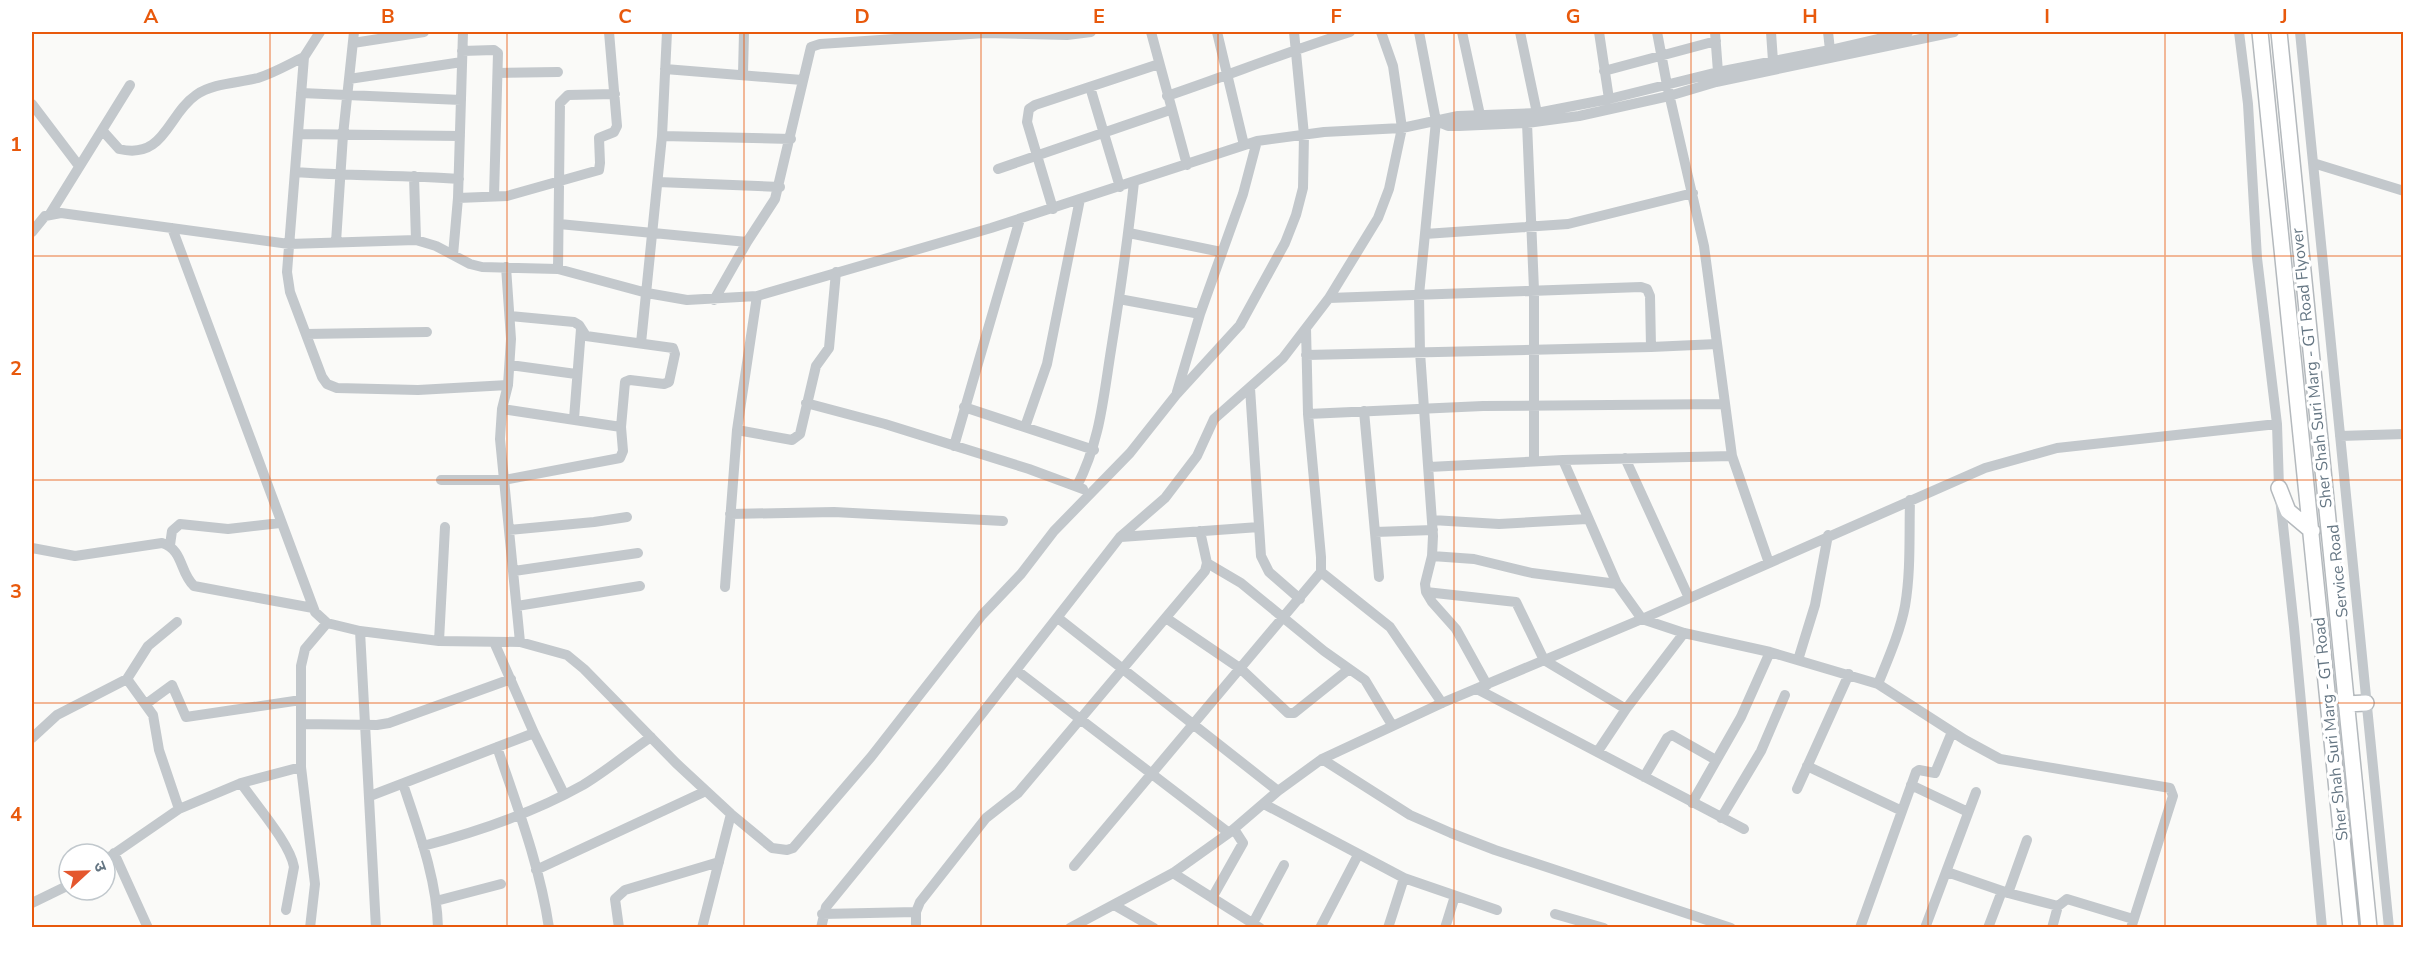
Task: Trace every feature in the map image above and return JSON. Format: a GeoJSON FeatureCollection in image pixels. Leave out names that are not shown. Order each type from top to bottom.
{"type":"FeatureCollection","features":[{"type":"Feature","properties":{"kind":"highway","name":"Sher Shah Suri Marg - GT Road Flyover"},"geometry":{"type":"LineString","coordinates":[[2260,32],[2312,531]]}},
{"type":"Feature","properties":{"kind":"highway","name":"Sher Shah Suri Marg - GT Road Flyover"},"geometry":{"type":"LineString","coordinates":[[2279,32],[2346,704]]}},
{"type":"Feature","properties":{"kind":"highway"},"geometry":{"type":"LineString","coordinates":[[2279,488],[2288,511],[2312,531]]}},
{"type":"Feature","properties":{"kind":"highway","name":"Sher Shah Suri Marg - GT Road"},"geometry":{"type":"LineString","coordinates":[[2312,531],[2351,927]]}},
{"type":"Feature","properties":{"kind":"highway"},"geometry":{"type":"LineString","coordinates":[[2346,704],[2366,703]]}},
{"type":"Feature","properties":{"kind":"highway","name":"Sher Shah Suri Marg - GT Road"},"geometry":{"type":"LineString","coordinates":[[2346,704],[2369,927]]}},
{"type":"Feature","properties":{"kind":"street"},"geometry":{"type":"LineString","coordinates":[[320,32],[304,57],[289,244],[288,284],[322,377],[332,387],[418,390],[508,386]]}},
{"type":"Feature","properties":{"kind":"street"},"geometry":{"type":"LineString","coordinates":[[336,242],[343,135],[353,37],[424,32]]}},
{"type":"Feature","properties":{"kind":"street"},"geometry":{"type":"LineString","coordinates":[[453,255],[459,179],[463,32]]}},
{"type":"Feature","properties":{"kind":"street"},"geometry":{"type":"LineString","coordinates":[[458,198],[514,194],[599,171],[598,138],[614,132],[617,126],[609,32]]}},
{"type":"Feature","properties":{"kind":"street"},"geometry":{"type":"LineString","coordinates":[[641,343],[662,136],[667,32]]}},
{"type":"Feature","properties":{"kind":"street"},"geometry":{"type":"LineString","coordinates":[[743,74],[744,32]]}},
{"type":"Feature","properties":{"kind":"street"},"geometry":{"type":"LineString","coordinates":[[843,32],[844,44]]}},
{"type":"Feature","properties":{"kind":"street"},"geometry":{"type":"LineString","coordinates":[[714,300],[780,187],[811,47],[820,44],[984,33],[1067,35],[1091,32]]}},
{"type":"Feature","properties":{"kind":"street"},"geometry":{"type":"LineString","coordinates":[[1151,32],[1170,110],[1187,165]]}},
{"type":"Feature","properties":{"kind":"street"},"geometry":{"type":"LineString","coordinates":[[1217,32],[1244,145]]}},
{"type":"Feature","properties":{"kind":"street"},"geometry":{"type":"LineString","coordinates":[[172,228],[280,523],[313,608],[321,620],[360,631],[439,641],[520,642],[560,652],[575,660],[731,814],[772,848],[787,850],[793,848],[872,757],[982,615],[1020,574],[1054,531],[1135,447],[1176,395],[1240,325],[1285,243],[1303,188],[1304,135],[1294,32]]}},
{"type":"Feature","properties":{"kind":"street"},"geometry":{"type":"LineString","coordinates":[[1167,96],[1296,48],[1350,32]]}},
{"type":"Feature","properties":{"kind":"street"},"geometry":{"type":"LineString","coordinates":[[820,927],[822,914],[1120,537],[1165,498],[1197,456],[1214,419],[1275,367],[1306,328],[1329,298],[1369,235],[1385,202],[1402,128],[1393,66],[1382,32]]}},
{"type":"Feature","properties":{"kind":"street"},"geometry":{"type":"LineString","coordinates":[[1419,32],[1436,121],[1419,296],[1420,352],[1432,525],[1432,556],[1425,584],[1426,592],[1456,629],[1482,687],[1744,830]]}},
{"type":"Feature","properties":{"kind":"street"},"geometry":{"type":"LineString","coordinates":[[1462,32],[1480,115]]}},
{"type":"Feature","properties":{"kind":"street"},"geometry":{"type":"LineString","coordinates":[[1520,32],[1537,113]]}},
{"type":"Feature","properties":{"kind":"street"},"geometry":{"type":"LineString","coordinates":[[1599,32],[1609,99]]}},
{"type":"Feature","properties":{"kind":"street"},"geometry":{"type":"LineString","coordinates":[[1657,32],[1668,90],[1693,193],[1711,290],[1732,456],[1769,563]]}},
{"type":"Feature","properties":{"kind":"street"},"geometry":{"type":"LineString","coordinates":[[1771,32],[1773,61]]}},
{"type":"Feature","properties":{"kind":"street"},"geometry":{"type":"LineString","coordinates":[[1828,32],[1830,50]]}},
{"type":"Feature","properties":{"kind":"street"},"geometry":{"type":"LineString","coordinates":[[1436,121],[1448,126],[1527,123],[1580,116],[1668,90],[1718,72],[1908,32]]}},
{"type":"Feature","properties":{"kind":"street"},"geometry":{"type":"LineString","coordinates":[[32,210],[45,217],[61,213],[289,244],[416,240],[436,246],[474,265],[558,269],[647,293],[687,300],[714,300],[757,296],[1020,219],[1257,141],[1324,132],[1402,128],[1458,116],[1537,113],[1716,82],[1954,32]]}},
{"type":"Feature","properties":{"kind":"street"},"geometry":{"type":"LineString","coordinates":[[2239,32],[2248,104],[2257,258],[2277,424],[2279,488],[2322,927]]}},
{"type":"Feature","properties":{"kind":"street","name":"Service Road"},"geometry":{"type":"LineString","coordinates":[[2300,32],[2389,927]]}},
{"type":"Feature","properties":{"kind":"street"},"geometry":{"type":"LineString","coordinates":[[1604,71],[1661,56],[1716,36],[1718,72]]}},
{"type":"Feature","properties":{"kind":"street"},"geometry":{"type":"LineString","coordinates":[[349,79],[497,51],[499,73],[494,196]]}},
{"type":"Feature","properties":{"kind":"street"},"geometry":{"type":"LineString","coordinates":[[102,130],[119,149],[142,150],[155,144],[195,96],[204,91],[267,75],[304,57]]}},
{"type":"Feature","properties":{"kind":"street"},"geometry":{"type":"LineString","coordinates":[[1053,209],[1027,122],[1029,109],[1159,63]]}},
{"type":"Feature","properties":{"kind":"street"},"geometry":{"type":"LineString","coordinates":[[665,69],[743,74],[802,81]]}},
{"type":"Feature","properties":{"kind":"street"},"geometry":{"type":"LineString","coordinates":[[499,73],[558,72]]}},
{"type":"Feature","properties":{"kind":"street"},"geometry":{"type":"LineString","coordinates":[[32,232],[45,217],[130,85]]}},
{"type":"Feature","properties":{"kind":"street"},"geometry":{"type":"LineString","coordinates":[[1090,87],[1120,187]]}},
{"type":"Feature","properties":{"kind":"street"},"geometry":{"type":"LineString","coordinates":[[301,93],[461,100]]}},
{"type":"Feature","properties":{"kind":"street"},"geometry":{"type":"LineString","coordinates":[[558,269],[561,100],[571,94],[615,94]]}},
{"type":"Feature","properties":{"kind":"street"},"geometry":{"type":"LineString","coordinates":[[32,104],[78,166]]}},
{"type":"Feature","properties":{"kind":"street"},"geometry":{"type":"LineString","coordinates":[[998,169],[1170,110]]}},
{"type":"Feature","properties":{"kind":"street"},"geometry":{"type":"LineString","coordinates":[[1527,123],[1533,228],[1534,462]]}},
{"type":"Feature","properties":{"kind":"street"},"geometry":{"type":"LineString","coordinates":[[298,134],[460,136]]}},
{"type":"Feature","properties":{"kind":"street"},"geometry":{"type":"LineString","coordinates":[[662,136],[791,139]]}},
{"type":"Feature","properties":{"kind":"street"},"geometry":{"type":"LineString","coordinates":[[1176,395],[1200,314],[1243,195],[1257,141]]}},
{"type":"Feature","properties":{"kind":"street"},"geometry":{"type":"LineString","coordinates":[[2313,163],[2403,191]]}},
{"type":"Feature","properties":{"kind":"street"},"geometry":{"type":"LineString","coordinates":[[295,172],[340,176],[414,176],[459,179]]}},
{"type":"Feature","properties":{"kind":"street"},"geometry":{"type":"LineString","coordinates":[[414,176],[416,240]]}},
{"type":"Feature","properties":{"kind":"street"},"geometry":{"type":"LineString","coordinates":[[658,182],[780,187]]}},
{"type":"Feature","properties":{"kind":"street"},"geometry":{"type":"LineString","coordinates":[[1077,486],[1094,450],[1129,233],[1134,182]]}},
{"type":"Feature","properties":{"kind":"street"},"geometry":{"type":"LineString","coordinates":[[1425,234],[1533,228],[1579,221],[1693,193]]}},
{"type":"Feature","properties":{"kind":"street"},"geometry":{"type":"LineString","coordinates":[[1025,427],[1047,364],[1080,199]]}},
{"type":"Feature","properties":{"kind":"street"},"geometry":{"type":"LineString","coordinates":[[954,446],[1020,219]]}},
{"type":"Feature","properties":{"kind":"street"},"geometry":{"type":"LineString","coordinates":[[559,224],[747,242]]}},
{"type":"Feature","properties":{"kind":"street"},"geometry":{"type":"LineString","coordinates":[[1129,233],[1221,252]]}},
{"type":"Feature","properties":{"kind":"street"},"geometry":{"type":"LineString","coordinates":[[506,267],[510,316],[510,365],[502,409],[500,439],[520,642]]}},
{"type":"Feature","properties":{"kind":"street"},"geometry":{"type":"LineString","coordinates":[[737,430],[795,439],[802,431],[806,403],[816,366],[829,348],[836,272]]}},
{"type":"Feature","properties":{"kind":"street"},"geometry":{"type":"LineString","coordinates":[[1329,298],[1645,288],[1650,296],[1651,347]]}},
{"type":"Feature","properties":{"kind":"street"},"geometry":{"type":"LineString","coordinates":[[724,587],[737,430],[757,296]]}},
{"type":"Feature","properties":{"kind":"street"},"geometry":{"type":"LineString","coordinates":[[1119,299],[1200,314]]}},
{"type":"Feature","properties":{"kind":"street"},"geometry":{"type":"LineString","coordinates":[[441,480],[504,480],[620,458],[625,382],[630,380],[664,384],[670,379],[675,354],[673,348],[586,336],[574,322],[510,316]]}},
{"type":"Feature","properties":{"kind":"street"},"geometry":{"type":"LineString","coordinates":[[1074,866],[1321,572],[1322,557],[1308,414],[1306,328]]}},
{"type":"Feature","properties":{"kind":"street"},"geometry":{"type":"LineString","coordinates":[[574,419],[581,329]]}},
{"type":"Feature","properties":{"kind":"street"},"geometry":{"type":"LineString","coordinates":[[306,334],[427,332]]}},
{"type":"Feature","properties":{"kind":"street"},"geometry":{"type":"LineString","coordinates":[[1306,355],[1717,344]]}},
{"type":"Feature","properties":{"kind":"street"},"geometry":{"type":"LineString","coordinates":[[510,365],[576,374]]}},
{"type":"Feature","properties":{"kind":"street"},"geometry":{"type":"LineString","coordinates":[[1250,388],[1261,556],[1269,572],[1300,599]]}},
{"type":"Feature","properties":{"kind":"street"},"geometry":{"type":"LineString","coordinates":[[806,403],[885,424],[1091,492]]}},
{"type":"Feature","properties":{"kind":"street"},"geometry":{"type":"LineString","coordinates":[[1308,414],[1535,406],[1724,404]]}},
{"type":"Feature","properties":{"kind":"street"},"geometry":{"type":"LineString","coordinates":[[964,407],[1094,450]]}},
{"type":"Feature","properties":{"kind":"street"},"geometry":{"type":"LineString","coordinates":[[502,409],[621,427]]}},
{"type":"Feature","properties":{"kind":"street"},"geometry":{"type":"LineString","coordinates":[[1364,411],[1379,577]]}},
{"type":"Feature","properties":{"kind":"street"},"geometry":{"type":"LineString","coordinates":[[1070,927],[1173,873],[1232,831],[1278,791],[1322,759],[1442,703],[1642,619],[1828,535],[1985,468],[2057,448],[2277,424]]}},
{"type":"Feature","properties":{"kind":"street"},"geometry":{"type":"LineString","coordinates":[[2340,436],[2403,434]]}},
{"type":"Feature","properties":{"kind":"street"},"geometry":{"type":"LineString","coordinates":[[1429,467],[1563,460],[1732,456]]}},
{"type":"Feature","properties":{"kind":"street"},"geometry":{"type":"LineString","coordinates":[[1625,458],[1689,598]]}},
{"type":"Feature","properties":{"kind":"street"},"geometry":{"type":"LineString","coordinates":[[1563,460],[1617,584],[1642,619],[1684,633],[1770,652],[1878,684],[1952,732],[2000,759],[2017,764],[2170,788],[2173,796],[2132,923],[2072,899],[2063,901],[2058,906],[2052,927]]}},
{"type":"Feature","properties":{"kind":"street"},"geometry":{"type":"LineString","coordinates":[[1878,684],[1892,650],[1905,608],[1910,500]]}},
{"type":"Feature","properties":{"kind":"street"},"geometry":{"type":"LineString","coordinates":[[730,514],[834,512],[1003,521]]}},
{"type":"Feature","properties":{"kind":"street"},"geometry":{"type":"LineString","coordinates":[[509,530],[627,517]]}},
{"type":"Feature","properties":{"kind":"street"},"geometry":{"type":"LineString","coordinates":[[1375,532],[1432,525],[1587,519]]}},
{"type":"Feature","properties":{"kind":"street"},"geometry":{"type":"LineString","coordinates":[[170,546],[172,531],[180,524],[228,529],[280,523]]}},
{"type":"Feature","properties":{"kind":"street"},"geometry":{"type":"LineString","coordinates":[[439,641],[445,527]]}},
{"type":"Feature","properties":{"kind":"street"},"geometry":{"type":"LineString","coordinates":[[1120,537],[1259,527]]}},
{"type":"Feature","properties":{"kind":"street"},"geometry":{"type":"LineString","coordinates":[[916,927],[916,912],[920,902],[986,818],[1018,793],[1205,571],[1207,562],[1200,531]]}},
{"type":"Feature","properties":{"kind":"street"},"geometry":{"type":"LineString","coordinates":[[1798,660],[1815,605],[1828,535]]}},
{"type":"Feature","properties":{"kind":"street"},"geometry":{"type":"LineString","coordinates":[[32,548],[75,555],[162,543],[177,551],[188,578],[194,586],[313,608]]}},
{"type":"Feature","properties":{"kind":"street"},"geometry":{"type":"LineString","coordinates":[[514,571],[638,553]]}},
{"type":"Feature","properties":{"kind":"street"},"geometry":{"type":"LineString","coordinates":[[1432,556],[1474,559],[1532,573],[1617,584]]}},
{"type":"Feature","properties":{"kind":"street"},"geometry":{"type":"LineString","coordinates":[[1207,562],[1241,583],[1365,680],[1392,725]]}},
{"type":"Feature","properties":{"kind":"street"},"geometry":{"type":"LineString","coordinates":[[1321,572],[1390,627],[1442,703]]}},
{"type":"Feature","properties":{"kind":"street"},"geometry":{"type":"LineString","coordinates":[[517,606],[640,586]]}},
{"type":"Feature","properties":{"kind":"street"},"geometry":{"type":"LineString","coordinates":[[1426,592],[1516,602],[1544,660],[1626,709]]}},
{"type":"Feature","properties":{"kind":"street"},"geometry":{"type":"LineString","coordinates":[[1058,618],[1278,791]]}},
{"type":"Feature","properties":{"kind":"street"},"geometry":{"type":"LineString","coordinates":[[1166,618],[1241,669],[1284,711],[1291,714],[1349,669]]}},
{"type":"Feature","properties":{"kind":"street"},"geometry":{"type":"LineString","coordinates":[[32,738],[57,715],[127,679],[148,646],[177,622]]}},
{"type":"Feature","properties":{"kind":"street"},"geometry":{"type":"LineString","coordinates":[[310,927],[315,884],[301,767],[302,656],[310,642],[327,623]]}},
{"type":"Feature","properties":{"kind":"street"},"geometry":{"type":"LineString","coordinates":[[360,631],[376,927]]}},
{"type":"Feature","properties":{"kind":"street"},"geometry":{"type":"LineString","coordinates":[[1598,751],[1626,709],[1684,633]]}},
{"type":"Feature","properties":{"kind":"street"},"geometry":{"type":"LineString","coordinates":[[494,642],[564,794]]}},
{"type":"Feature","properties":{"kind":"street"},"geometry":{"type":"LineString","coordinates":[[1692,803],[1740,717],[1770,652]]}},
{"type":"Feature","properties":{"kind":"street"},"geometry":{"type":"LineString","coordinates":[[1016,670],[1152,775],[1232,831],[1243,843],[1212,898]]}},
{"type":"Feature","properties":{"kind":"street"},"geometry":{"type":"LineString","coordinates":[[1797,789],[1849,674]]}},
{"type":"Feature","properties":{"kind":"street"},"geometry":{"type":"LineString","coordinates":[[127,679],[153,715],[159,750],[179,809]]}},
{"type":"Feature","properties":{"kind":"street"},"geometry":{"type":"LineString","coordinates":[[301,724],[377,725],[405,719],[511,679]]}},
{"type":"Feature","properties":{"kind":"street"},"geometry":{"type":"LineString","coordinates":[[146,704],[172,685],[186,717],[301,700]]}},
{"type":"Feature","properties":{"kind":"street"},"geometry":{"type":"LineString","coordinates":[[1721,818],[1761,751],[1785,695]]}},
{"type":"Feature","properties":{"kind":"street"},"geometry":{"type":"LineString","coordinates":[[1860,927],[1918,770],[1935,773],[1952,732]]}},
{"type":"Feature","properties":{"kind":"street"},"geometry":{"type":"LineString","coordinates":[[370,796],[534,733]]}},
{"type":"Feature","properties":{"kind":"street"},"geometry":{"type":"LineString","coordinates":[[1644,777],[1667,738],[1672,735],[1716,760]]}},
{"type":"Feature","properties":{"kind":"street"},"geometry":{"type":"LineString","coordinates":[[423,846],[465,835],[564,794],[583,784],[651,737]]}},
{"type":"Feature","properties":{"kind":"street"},"geometry":{"type":"LineString","coordinates":[[497,747],[520,814],[545,900],[549,927]]}},
{"type":"Feature","properties":{"kind":"street"},"geometry":{"type":"LineString","coordinates":[[1322,759],[1410,815],[1451,833],[1495,850],[1731,927]]}},
{"type":"Feature","properties":{"kind":"street"},"geometry":{"type":"LineString","coordinates":[[1807,766],[1902,811]]}},
{"type":"Feature","properties":{"kind":"street"},"geometry":{"type":"LineString","coordinates":[[117,852],[179,809],[241,783],[301,767]]}},
{"type":"Feature","properties":{"kind":"street"},"geometry":{"type":"LineString","coordinates":[[241,783],[293,861],[294,867],[286,910]]}},
{"type":"Feature","properties":{"kind":"street"},"geometry":{"type":"LineString","coordinates":[[403,783],[423,846],[436,902],[438,927]]}},
{"type":"Feature","properties":{"kind":"street"},"geometry":{"type":"LineString","coordinates":[[1911,785],[1968,812]]}},
{"type":"Feature","properties":{"kind":"street"},"geometry":{"type":"LineString","coordinates":[[536,870],[706,791]]}},
{"type":"Feature","properties":{"kind":"street"},"geometry":{"type":"LineString","coordinates":[[1925,927],[1976,792]]}},
{"type":"Feature","properties":{"kind":"street"},"geometry":{"type":"LineString","coordinates":[[1264,804],[1404,878],[1497,910]]}},
{"type":"Feature","properties":{"kind":"street"},"geometry":{"type":"LineString","coordinates":[[702,927],[731,814]]}},
{"type":"Feature","properties":{"kind":"street"},"geometry":{"type":"LineString","coordinates":[[1988,927],[2027,840]]}},
{"type":"Feature","properties":{"kind":"street"},"geometry":{"type":"LineString","coordinates":[[1320,927],[1358,855]]}},
{"type":"Feature","properties":{"kind":"street"},"geometry":{"type":"LineString","coordinates":[[619,927],[615,899],[626,890],[719,862]]}},
{"type":"Feature","properties":{"kind":"street"},"geometry":{"type":"LineString","coordinates":[[1173,873],[1256,925],[1284,865]]}},
{"type":"Feature","properties":{"kind":"street"},"geometry":{"type":"LineString","coordinates":[[117,870],[148,927]]}},
{"type":"Feature","properties":{"kind":"street"},"geometry":{"type":"LineString","coordinates":[[1947,872],[2005,892],[2058,906]]}},
{"type":"Feature","properties":{"kind":"street"},"geometry":{"type":"LineString","coordinates":[[1388,927],[1404,878]]}},
{"type":"Feature","properties":{"kind":"street"},"geometry":{"type":"LineString","coordinates":[[436,902],[501,885]]}},
{"type":"Feature","properties":{"kind":"street"},"geometry":{"type":"LineString","coordinates":[[32,903],[57,891]]}},
{"type":"Feature","properties":{"kind":"street"},"geometry":{"type":"LineString","coordinates":[[1445,927],[1455,896]]}},
{"type":"Feature","properties":{"kind":"street"},"geometry":{"type":"LineString","coordinates":[[1114,905],[1154,927]]}},
{"type":"Feature","properties":{"kind":"street"},"geometry":{"type":"LineString","coordinates":[[822,914],[916,912]]}},
{"type":"Feature","properties":{"kind":"street"},"geometry":{"type":"LineString","coordinates":[[1555,914],[1604,927]]}}]}
